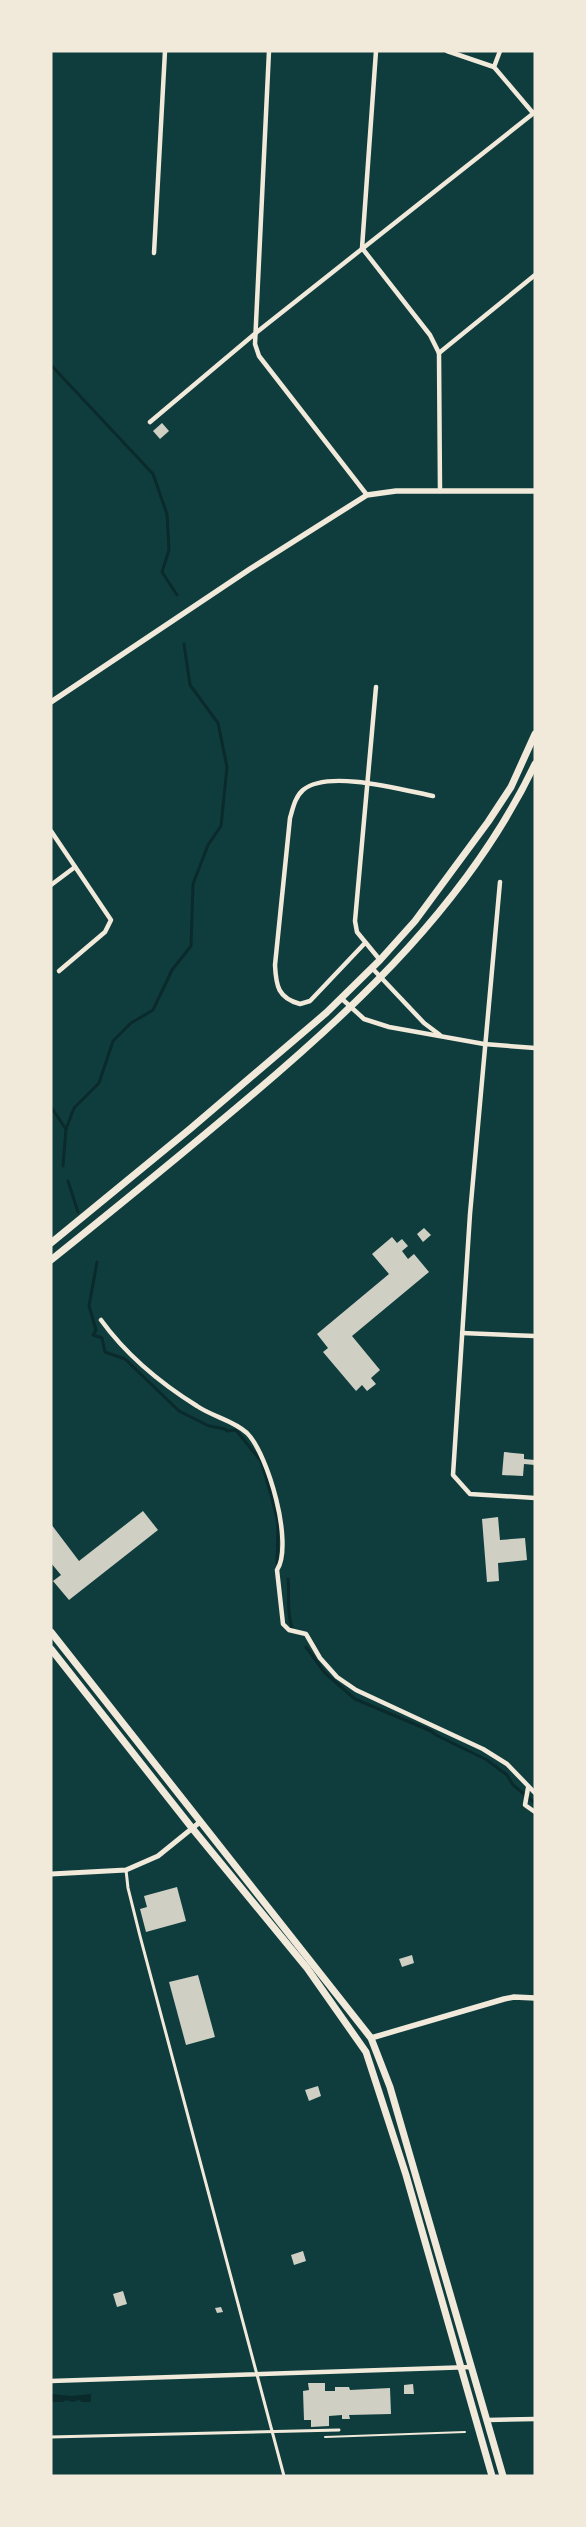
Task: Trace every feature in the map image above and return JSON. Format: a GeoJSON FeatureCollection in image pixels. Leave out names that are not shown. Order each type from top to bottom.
{"type":"FeatureCollection","features":[{"type":"Feature","properties":{"kind":"main road"},"geometry":{"type":"LineString","coordinates":[[51,702],[250,569],[367,495],[396,491],[535,491]]}},
{"type":"Feature","properties":{"kind":"main road"},"geometry":{"type":"LineString","coordinates":[[51,1243],[144,1168],[341,998],[380,960],[415,921],[488,822],[511,786],[535,734]]}},
{"type":"Feature","properties":{"kind":"main road"},"geometry":{"type":"LineString","coordinates":[[51,1260],[298,1055],[382,976],[423,933],[487,849],[535,764]]}},
{"type":"Feature","properties":{"kind":"main road"},"geometry":{"type":"LineString","coordinates":[[51,1632],[372,2038],[390,2086],[503,2476]]}},
{"type":"Feature","properties":{"kind":"main road"},"geometry":{"type":"LineString","coordinates":[[51,1649],[192,1828],[307,1968],[360,2042],[385,2106],[492,2476]]}},
{"type":"Feature","properties":{"kind":"main road"},"geometry":{"type":"LineString","coordinates":[[360,2042],[504,1999],[514,1997],[535,1998]]}},
{"type":"Feature","properties":{"kind":"street"},"geometry":{"type":"LineString","coordinates":[[154,253],[165,51]]}},
{"type":"Feature","properties":{"kind":"street"},"geometry":{"type":"LineString","coordinates":[[269,51],[255,344],[259,356],[367,495]]}},
{"type":"Feature","properties":{"kind":"street"},"geometry":{"type":"LineString","coordinates":[[376,51],[362,248],[430,335],[439,353],[440,492]]}},
{"type":"Feature","properties":{"kind":"street"},"geometry":{"type":"LineString","coordinates":[[150,422],[257,332],[534,112],[494,67],[447,51]]}},
{"type":"Feature","properties":{"kind":"street"},"geometry":{"type":"LineString","coordinates":[[494,67],[500,51]]}},
{"type":"Feature","properties":{"kind":"street"},"geometry":{"type":"LineString","coordinates":[[439,353],[535,276]]}},
{"type":"Feature","properties":{"kind":"street"},"geometry":{"type":"LineString","coordinates":[[376,687],[355,921],[357,932],[380,960]]}},
{"type":"Feature","properties":{"kind":"street"},"geometry":{"type":"LineString","coordinates":[[364,942],[310,1001],[300,1004],[283,997],[278,988],[275,965],[290,818],[295,801],[308,786],[328,781],[367,784],[433,796]]}},
{"type":"Feature","properties":{"kind":"street"},"geometry":{"type":"LineString","coordinates":[[51,831],[109,916],[110,925],[105,932],[58,971]]}},
{"type":"Feature","properties":{"kind":"street"},"geometry":{"type":"LineString","coordinates":[[51,885],[75,867]]}},
{"type":"Feature","properties":{"kind":"street"},"geometry":{"type":"LineString","coordinates":[[500,882],[470,1214],[453,1475],[470,1494],[535,1498]]}},
{"type":"Feature","properties":{"kind":"street"},"geometry":{"type":"LineString","coordinates":[[372,968],[382,976],[424,1023],[441,1036]]}},
{"type":"Feature","properties":{"kind":"street"},"geometry":{"type":"LineString","coordinates":[[341,998],[364,1019],[420,1034],[484,1044],[535,1048]]}},
{"type":"Feature","properties":{"kind":"street"},"geometry":{"type":"LineString","coordinates":[[420,1034],[424,1023]]}},
{"type":"Feature","properties":{"kind":"street"},"geometry":{"type":"LineString","coordinates":[[101,1320],[117,1342],[150,1374],[198,1408],[239,1426],[249,1435],[261,1455],[276,1497],[282,1533],[281,1564],[277,1570],[277,1576],[283,1624],[289,1630],[306,1634],[325,1664],[356,1690],[483,1749],[507,1764],[528,1788],[535,1793]]}},
{"type":"Feature","properties":{"kind":"street"},"geometry":{"type":"LineString","coordinates":[[462,1333],[535,1336]]}},
{"type":"Feature","properties":{"kind":"street"},"geometry":{"type":"LineString","coordinates":[[528,1788],[525,1806],[535,1812]]}},
{"type":"Feature","properties":{"kind":"street"},"geometry":{"type":"LineString","coordinates":[[51,1874],[126,1870],[158,1856],[200,1822]]}},
{"type":"Feature","properties":{"kind":"street"},"geometry":{"type":"LineString","coordinates":[[126,1870],[140,1936],[284,2476]]}},
{"type":"Feature","properties":{"kind":"street"},"geometry":{"type":"LineString","coordinates":[[51,2381],[472,2367]]}},
{"type":"Feature","properties":{"kind":"street"},"geometry":{"type":"LineString","coordinates":[[488,2420],[535,2419]]}},
{"type":"Feature","properties":{"kind":"street"},"geometry":{"type":"LineString","coordinates":[[51,2437],[339,2430]]}},
{"type":"Feature","properties":{"kind":"path"},"geometry":{"type":"LineString","coordinates":[[322,2430],[326,2438],[465,2432]]}},
{"type":"Feature","properties":{"kind":"water"},"geometry":{"type":"Polygon","coordinates":[[[51,2394],[71,2396],[91,2394],[91,2402],[81,2402],[80,2400],[72,2402],[66,2400],[63,2402],[51,2402],[51,2394]]]}},
{"type":"Feature","properties":{"kind":"building"},"geometry":{"type":"Polygon","coordinates":[[[162,423],[169,431],[160,439],[153,431],[162,423]]]}},
{"type":"Feature","properties":{"kind":"building"},"geometry":{"type":"Polygon","coordinates":[[[424,1228],[431,1235],[423,1242],[417,1234],[424,1228]]]}},
{"type":"Feature","properties":{"kind":"building"},"geometry":{"type":"Polygon","coordinates":[[[392,1237],[397,1243],[402,1239],[408,1246],[402,1251],[408,1259],[414,1254],[429,1272],[352,1336],[380,1370],[371,1378],[376,1384],[367,1391],[362,1385],[356,1391],[323,1352],[328,1348],[317,1334],[389,1274],[372,1254],[392,1237]]]}},
{"type":"Feature","properties":{"kind":"building"},"geometry":{"type":"Polygon","coordinates":[[[504,1452],[524,1454],[524,1459],[535,1460],[535,1465],[524,1464],[523,1476],[502,1475],[504,1452]]]}},
{"type":"Feature","properties":{"kind":"building"},"geometry":{"type":"Polygon","coordinates":[[[143,1511],[158,1530],[69,1600],[53,1581],[61,1575],[51,1563],[51,1524],[79,1561],[143,1511]]]}},
{"type":"Feature","properties":{"kind":"building"},"geometry":{"type":"Polygon","coordinates":[[[498,1517],[500,1540],[525,1538],[527,1560],[498,1563],[499,1581],[487,1582],[482,1519],[498,1517]]]}},
{"type":"Feature","properties":{"kind":"building"},"geometry":{"type":"Polygon","coordinates":[[[177,1887],[186,1921],[146,1932],[140,1909],[147,1907],[144,1896],[177,1887]]]}},
{"type":"Feature","properties":{"kind":"building"},"geometry":{"type":"Polygon","coordinates":[[[412,1955],[414,1963],[402,1967],[399,1959],[412,1955]]]}},
{"type":"Feature","properties":{"kind":"building"},"geometry":{"type":"Polygon","coordinates":[[[198,1975],[215,2037],[186,2045],[169,1982],[198,1975]]]}},
{"type":"Feature","properties":{"kind":"building"},"geometry":{"type":"Polygon","coordinates":[[[318,2086],[321,2096],[309,2101],[305,2090],[318,2086]]]}},
{"type":"Feature","properties":{"kind":"building"},"geometry":{"type":"Polygon","coordinates":[[[303,2251],[306,2261],[294,2265],[291,2255],[303,2251]]]}},
{"type":"Feature","properties":{"kind":"building"},"geometry":{"type":"Polygon","coordinates":[[[123,2291],[127,2304],[117,2307],[113,2294],[123,2291]]]}},
{"type":"Feature","properties":{"kind":"building"},"geometry":{"type":"Polygon","coordinates":[[[221,2307],[223,2312],[217,2313],[215,2308],[221,2307]]]}},
{"type":"Feature","properties":{"kind":"building"},"geometry":{"type":"Polygon","coordinates":[[[308,2383],[325,2383],[325,2391],[335,2391],[335,2387],[349,2387],[350,2390],[390,2388],[391,2414],[349,2415],[350,2419],[342,2419],[342,2415],[329,2416],[329,2426],[311,2427],[311,2420],[304,2420],[303,2391],[309,2390],[308,2383]]]}},
{"type":"Feature","properties":{"kind":"building"},"geometry":{"type":"Polygon","coordinates":[[[413,2384],[414,2394],[404,2394],[404,2385],[413,2384]]]}},
{"type":"Feature","properties":{"kind":"waterway"},"geometry":{"type":"LineString","coordinates":[[51,365],[153,474],[167,514],[169,550],[162,572],[177,595]]}},
{"type":"Feature","properties":{"kind":"waterway"},"geometry":{"type":"LineString","coordinates":[[63,1166],[66,1129],[74,1108],[99,1083],[113,1041],[131,1023],[153,1010],[172,970],[191,946],[193,884],[208,845],[221,826],[227,767],[218,723],[190,685],[184,644]]}},
{"type":"Feature","properties":{"kind":"waterway"},"geometry":{"type":"LineString","coordinates":[[51,1107],[66,1129]]}},
{"type":"Feature","properties":{"kind":"waterway"},"geometry":{"type":"LineString","coordinates":[[68,1181],[78,1212]]}},
{"type":"Feature","properties":{"kind":"waterway"},"geometry":{"type":"LineString","coordinates":[[97,1262],[89,1306],[96,1330],[93,1335],[102,1338],[105,1352],[125,1359],[179,1411],[209,1426],[227,1431],[236,1430],[261,1461],[278,1523],[277,1563]]}},
{"type":"Feature","properties":{"kind":"waterway"},"geometry":{"type":"LineString","coordinates":[[288,1579],[292,1627]]}},
{"type":"Feature","properties":{"kind":"waterway"},"geometry":{"type":"LineString","coordinates":[[306,1647],[325,1673],[355,1699],[431,1731],[487,1760],[507,1775],[513,1785],[535,1803]]}}]}
